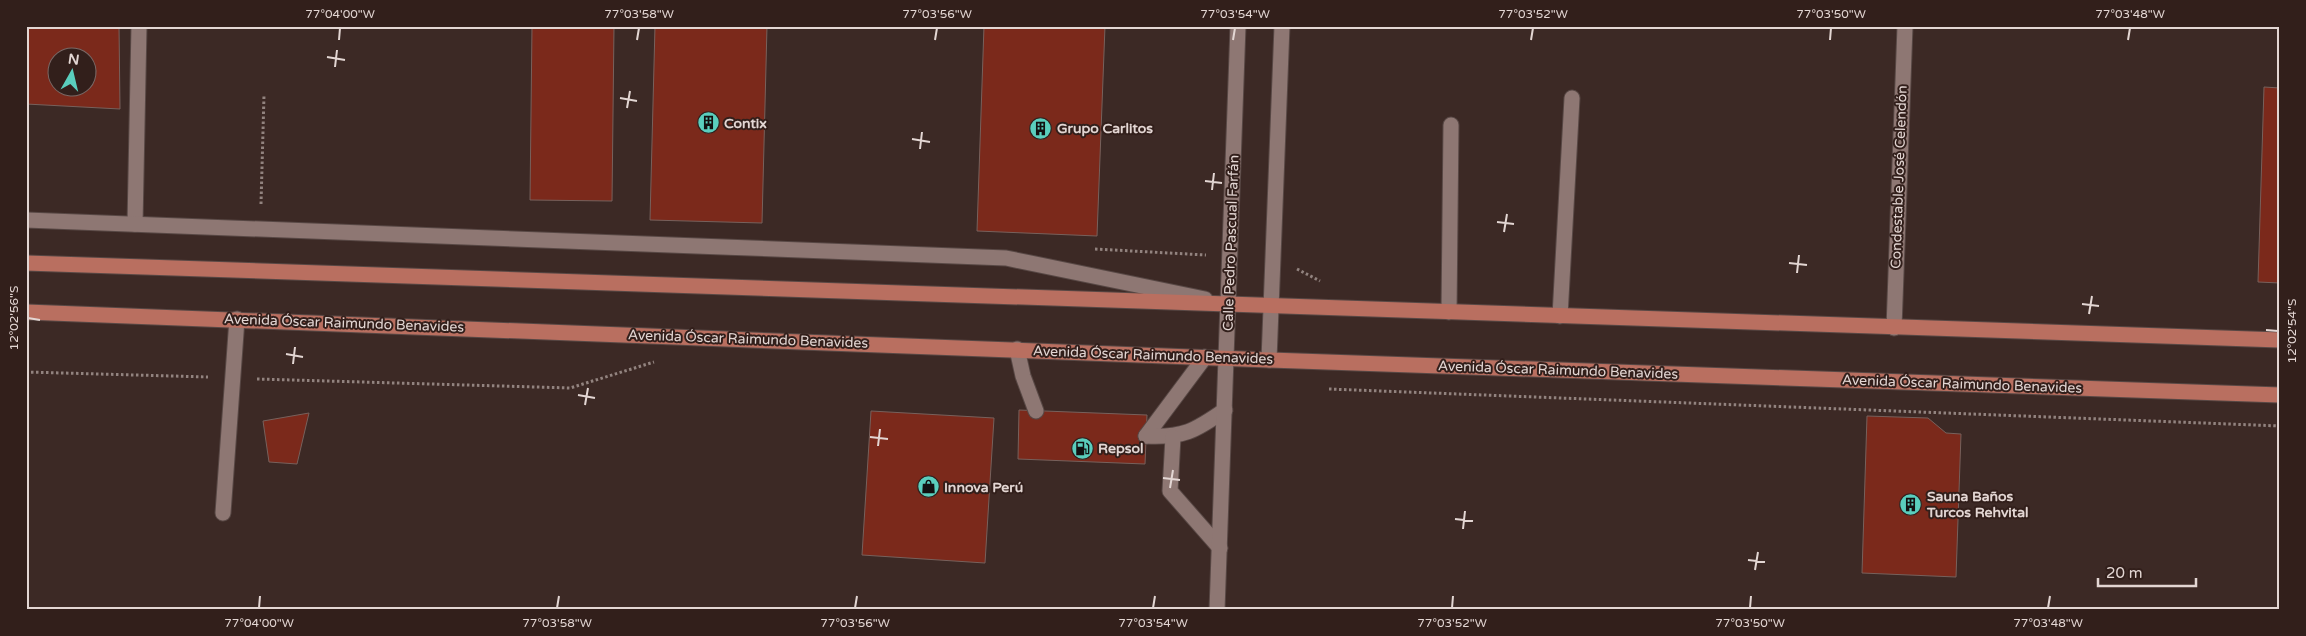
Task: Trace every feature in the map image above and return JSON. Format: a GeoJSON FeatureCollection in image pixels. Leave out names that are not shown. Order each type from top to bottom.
{"type":"FeatureCollection","features":[{"type":"Feature","properties":{"kind":"main road"},"geometry":{"type":"LineString","coordinates":[[135,224],[139,26]]}},
{"type":"Feature","properties":{"kind":"main road","name":"Calle Pedro Pascual Farfán"},"geometry":{"type":"LineString","coordinates":[[1217,610],[1238,26]]}},
{"type":"Feature","properties":{"kind":"main road"},"geometry":{"type":"LineString","coordinates":[[1269,360],[1282,26]]}},
{"type":"Feature","properties":{"kind":"main road","name":"Condestable José Celendón"},"geometry":{"type":"LineString","coordinates":[[1894,328],[1905,26]]}},
{"type":"Feature","properties":{"kind":"main road"},"geometry":{"type":"LineString","coordinates":[[1560,316],[1572,98]]}},
{"type":"Feature","properties":{"kind":"main road"},"geometry":{"type":"LineString","coordinates":[[1449,312],[1451,125]]}},
{"type":"Feature","properties":{"kind":"main road"},"geometry":{"type":"LineString","coordinates":[[26,220],[1006,258],[1229,304]]}},
{"type":"Feature","properties":{"kind":"main road"},"geometry":{"type":"LineString","coordinates":[[26,263],[2280,340]]}},
{"type":"Feature","properties":{"kind":"main road","name":"Avenida Óscar Raimundo Benavides"},"geometry":{"type":"LineString","coordinates":[[26,312],[1269,360],[2280,395]]}},
{"type":"Feature","properties":{"kind":"main road"},"geometry":{"type":"LineString","coordinates":[[223,512],[237,319]]}},
{"type":"Feature","properties":{"kind":"main road"},"geometry":{"type":"LineString","coordinates":[[1017,349],[1023,376],[1036,411]]}},
{"type":"Feature","properties":{"kind":"main road"},"geometry":{"type":"LineString","coordinates":[[1205,357],[1146,436],[1173,437],[1200,428],[1225,410]]}},
{"type":"Feature","properties":{"kind":"main road"},"geometry":{"type":"LineString","coordinates":[[1173,437],[1170,491],[1220,548]]}},
{"type":"Feature","properties":{"kind":"path"},"geometry":{"type":"LineString","coordinates":[[260,229],[264,95]]}},
{"type":"Feature","properties":{"kind":"building"},"geometry":{"type":"Polygon","coordinates":[[[26,26],[119,26],[120,109],[26,104],[26,26]]]}},
{"type":"Feature","properties":{"kind":"building"},"geometry":{"type":"Polygon","coordinates":[[[532,26],[614,26],[612,201],[530,200],[532,26]]]}},
{"type":"Feature","properties":{"kind":"building","name":"Contix"},"geometry":{"type":"Polygon","coordinates":[[[655,26],[767,26],[762,223],[650,220],[655,26]]]}},
{"type":"Feature","properties":{"kind":"building","name":"Grupo Carlitos"},"geometry":{"type":"Polygon","coordinates":[[[984,26],[1105,26],[1097,236],[977,231],[984,26]]]}},
{"type":"Feature","properties":{"kind":"building"},"geometry":{"type":"Polygon","coordinates":[[[2264,87],[2280,88],[2280,283],[2258,282],[2264,87]]]}},
{"type":"Feature","properties":{"kind":"building","name":"Repsol"},"geometry":{"type":"Polygon","coordinates":[[[1019,410],[1147,415],[1145,464],[1018,459],[1019,410]]]}},
{"type":"Feature","properties":{"kind":"building","name":"Innova Perú"},"geometry":{"type":"Polygon","coordinates":[[[871,411],[994,418],[985,563],[862,555],[871,411]]]}},
{"type":"Feature","properties":{"kind":"building"},"geometry":{"type":"Polygon","coordinates":[[[309,413],[297,464],[269,462],[263,421],[309,413]]]}},
{"type":"Feature","properties":{"kind":"building","name":"Sauna Baños Turcos Rehvital"},"geometry":{"type":"Polygon","coordinates":[[[1867,416],[1928,418],[1946,433],[1961,434],[1956,577],[1862,573],[1867,416]]]}},
{"type":"Feature","properties":{"kind":"place","name":"Contix"},"geometry":{"type":"Point","coordinates":[708,123]}},
{"type":"Feature","properties":{"kind":"place","name":"Grupo Carlitos"},"geometry":{"type":"Point","coordinates":[1041,128]}},
{"type":"Feature","properties":{"kind":"place","name":"Repsol"},"geometry":{"type":"Point","coordinates":[1082,448]}},
{"type":"Feature","properties":{"kind":"place","name":"Innova Perú"},"geometry":{"type":"Point","coordinates":[928,487]}},
{"type":"Feature","properties":{"kind":"place","name":"Sauna Baños Turcos Rehvital"},"geometry":{"type":"Point","coordinates":[1911,504]}}]}
